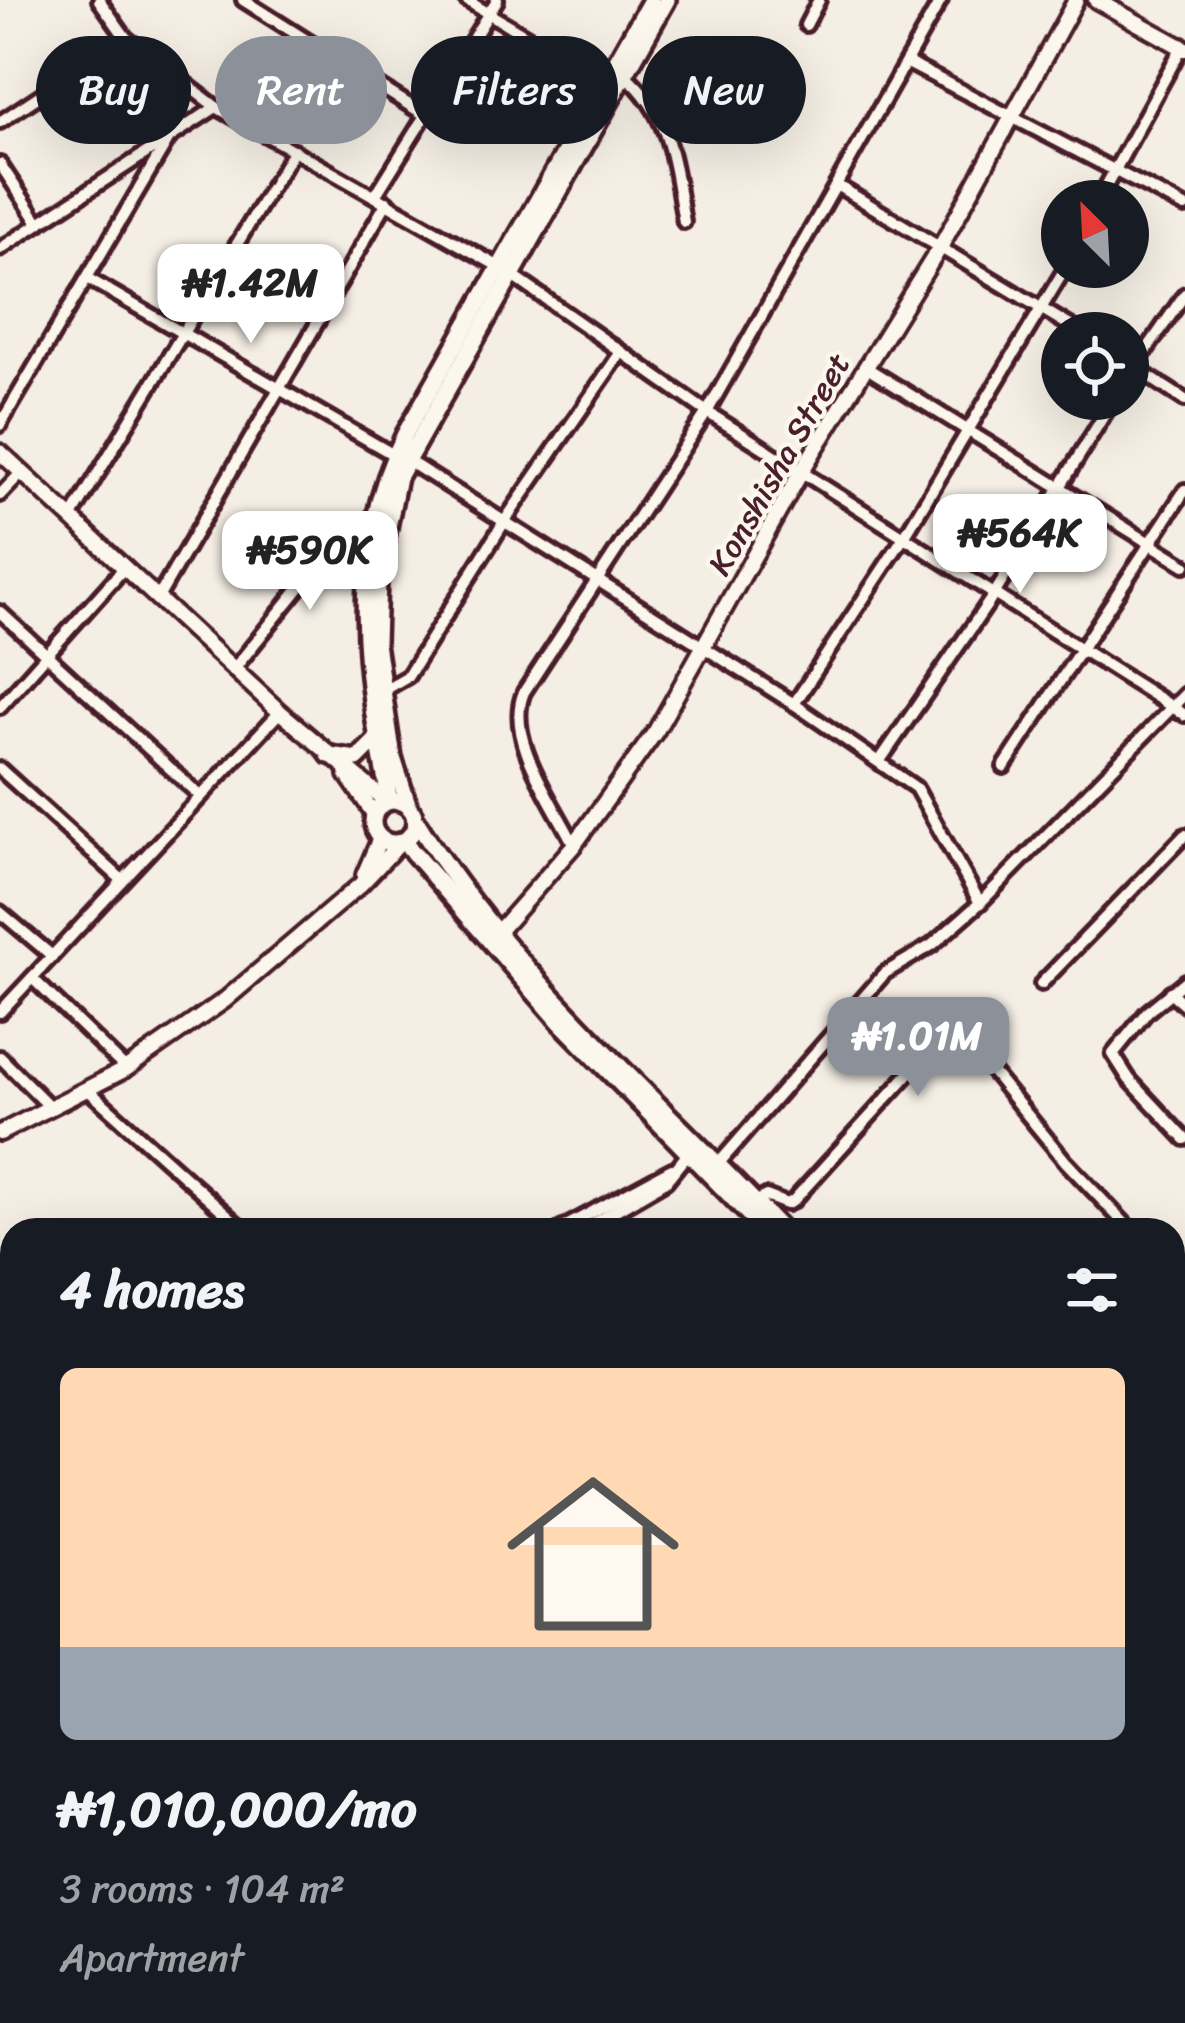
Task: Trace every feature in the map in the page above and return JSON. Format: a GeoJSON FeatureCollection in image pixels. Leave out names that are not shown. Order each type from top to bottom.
{"type":"FeatureCollection","features":[{"type":"Feature","properties":{"kind":"main road"},"geometry":{"type":"LineString","coordinates":[[618,60],[651,0]]}},
{"type":"Feature","properties":{"kind":"main road"},"geometry":{"type":"LineString","coordinates":[[667,0],[400,457],[372,532],[362,622],[383,806],[380,838],[402,841],[527,986],[693,1147],[718,1163],[770,1218]]}},
{"type":"Feature","properties":{"kind":"main road"},"geometry":{"type":"LineString","coordinates":[[508,272],[574,144]]}},
{"type":"Feature","properties":{"kind":"main road"},"geometry":{"type":"LineString","coordinates":[[400,457],[378,578],[382,691],[412,813],[412,832],[402,841]]}},
{"type":"Feature","properties":{"kind":"main road"},"geometry":{"type":"LineString","coordinates":[[335,760],[357,759],[376,740]]}},
{"type":"Feature","properties":{"kind":"main road"},"geometry":{"type":"LineString","coordinates":[[383,806],[412,813],[497,933],[754,1218]]}},
{"type":"Feature","properties":{"kind":"street"},"geometry":{"type":"LineString","coordinates":[[99,0],[125,36]]}},
{"type":"Feature","properties":{"kind":"street"},"geometry":{"type":"LineString","coordinates":[[243,0],[411,106]]}},
{"type":"Feature","properties":{"kind":"street"},"geometry":{"type":"LineString","coordinates":[[466,0],[526,36]]}},
{"type":"Feature","properties":{"kind":"street"},"geometry":{"type":"LineString","coordinates":[[475,36],[497,0]]}},
{"type":"Feature","properties":{"kind":"street"},"geometry":{"type":"LineString","coordinates":[[806,25],[819,0]]}},
{"type":"Feature","properties":{"kind":"street"},"geometry":{"type":"LineString","coordinates":[[574,845],[521,736],[518,706],[707,412],[941,0]]}},
{"type":"Feature","properties":{"kind":"street","name":"Konshisha Street"},"geometry":{"type":"LineString","coordinates":[[497,933],[574,845],[637,761],[801,472],[942,244],[1076,0]]}},
{"type":"Feature","properties":{"kind":"street"},"geometry":{"type":"LineString","coordinates":[[1096,0],[1184,46],[1109,180]]}},
{"type":"Feature","properties":{"kind":"street"},"geometry":{"type":"LineString","coordinates":[[906,62],[1116,166],[1185,207]]}},
{"type":"Feature","properties":{"kind":"street"},"geometry":{"type":"LineString","coordinates":[[625,75],[650,96],[668,134],[684,221]]}},
{"type":"Feature","properties":{"kind":"street"},"geometry":{"type":"LineString","coordinates":[[191,88],[215,106]]}},
{"type":"Feature","properties":{"kind":"street"},"geometry":{"type":"LineString","coordinates":[[0,122],[36,98]]}},
{"type":"Feature","properties":{"kind":"street"},"geometry":{"type":"LineString","coordinates":[[158,598],[282,388],[411,142]]}},
{"type":"Feature","properties":{"kind":"street"},"geometry":{"type":"LineString","coordinates":[[0,249],[158,144]]}},
{"type":"Feature","properties":{"kind":"street"},"geometry":{"type":"LineString","coordinates":[[0,425],[166,144]]}},
{"type":"Feature","properties":{"kind":"street"},"geometry":{"type":"LineString","coordinates":[[283,144],[508,272],[707,412],[1179,710]]}},
{"type":"Feature","properties":{"kind":"street"},"geometry":{"type":"LineString","coordinates":[[71,518],[294,150]]}},
{"type":"Feature","properties":{"kind":"street"},"geometry":{"type":"LineString","coordinates":[[0,164],[39,223]]}},
{"type":"Feature","properties":{"kind":"street"},"geometry":{"type":"LineString","coordinates":[[838,186],[1051,312]]}},
{"type":"Feature","properties":{"kind":"street"},"geometry":{"type":"LineString","coordinates":[[87,278],[400,457],[879,762],[923,796],[980,903]]}},
{"type":"Feature","properties":{"kind":"street"},"geometry":{"type":"LineString","coordinates":[[794,704],[904,537],[1055,288]]}},
{"type":"Feature","properties":{"kind":"street"},"geometry":{"type":"LineString","coordinates":[[1149,344],[1185,294]]}},
{"type":"Feature","properties":{"kind":"street"},"geometry":{"type":"LineString","coordinates":[[382,691],[408,676],[504,522],[621,352]]}},
{"type":"Feature","properties":{"kind":"street"},"geometry":{"type":"LineString","coordinates":[[867,368],[1185,565]]}},
{"type":"Feature","properties":{"kind":"street"},"geometry":{"type":"LineString","coordinates":[[1149,380],[1185,400]]}},
{"type":"Feature","properties":{"kind":"street"},"geometry":{"type":"LineString","coordinates":[[879,762],[993,596],[1101,420]]}},
{"type":"Feature","properties":{"kind":"street"},"geometry":{"type":"LineString","coordinates":[[0,452],[383,806]]}},
{"type":"Feature","properties":{"kind":"street"},"geometry":{"type":"LineString","coordinates":[[0,495],[22,472]]}},
{"type":"Feature","properties":{"kind":"street"},"geometry":{"type":"LineString","coordinates":[[1004,767],[1185,490]]}},
{"type":"Feature","properties":{"kind":"street"},"geometry":{"type":"LineString","coordinates":[[235,669],[336,542],[372,532]]}},
{"type":"Feature","properties":{"kind":"street"},"geometry":{"type":"LineString","coordinates":[[0,707],[125,567]]}},
{"type":"Feature","properties":{"kind":"street"},"geometry":{"type":"LineString","coordinates":[[0,612],[199,795]]}},
{"type":"Feature","properties":{"kind":"street"},"geometry":{"type":"LineString","coordinates":[[718,1163],[890,967],[932,945],[980,903],[1179,710],[1185,694]]}},
{"type":"Feature","properties":{"kind":"street"},"geometry":{"type":"LineString","coordinates":[[0,1012],[280,712]]}},
{"type":"Feature","properties":{"kind":"street"},"geometry":{"type":"LineString","coordinates":[[0,769],[122,879]]}},
{"type":"Feature","properties":{"kind":"street"},"geometry":{"type":"LineString","coordinates":[[1041,984],[1185,836]]}},
{"type":"Feature","properties":{"kind":"street"},"geometry":{"type":"LineString","coordinates":[[360,885],[380,838]]}},
{"type":"Feature","properties":{"kind":"street"},"geometry":{"type":"LineString","coordinates":[[0,1133],[126,1069],[225,1000],[360,885],[402,841]]}},
{"type":"Feature","properties":{"kind":"street"},"geometry":{"type":"LineString","coordinates":[[0,912],[51,955]]}},
{"type":"Feature","properties":{"kind":"street"},"geometry":{"type":"LineString","coordinates":[[32,978],[126,1069]]}},
{"type":"Feature","properties":{"kind":"street"},"geometry":{"type":"LineString","coordinates":[[1185,981],[1113,1054],[1185,1139]]}},
{"type":"Feature","properties":{"kind":"street"},"geometry":{"type":"LineString","coordinates":[[1170,992],[1185,1005]]}},
{"type":"Feature","properties":{"kind":"street"},"geometry":{"type":"LineString","coordinates":[[755,1202],[766,1196],[787,1204],[794,1201],[944,1035],[957,1029],[1066,1162],[1120,1218]]}},
{"type":"Feature","properties":{"kind":"street"},"geometry":{"type":"LineString","coordinates":[[0,1057],[50,1107]]}},
{"type":"Feature","properties":{"kind":"street"},"geometry":{"type":"LineString","coordinates":[[87,1089],[231,1218]]}},
{"type":"Feature","properties":{"kind":"street"},"geometry":{"type":"LineString","coordinates":[[582,1218],[672,1168],[693,1147]]}},
{"type":"Feature","properties":{"kind":"street"},"geometry":{"type":"LineString","coordinates":[[602,1218],[666,1180],[672,1168]]}}]}
